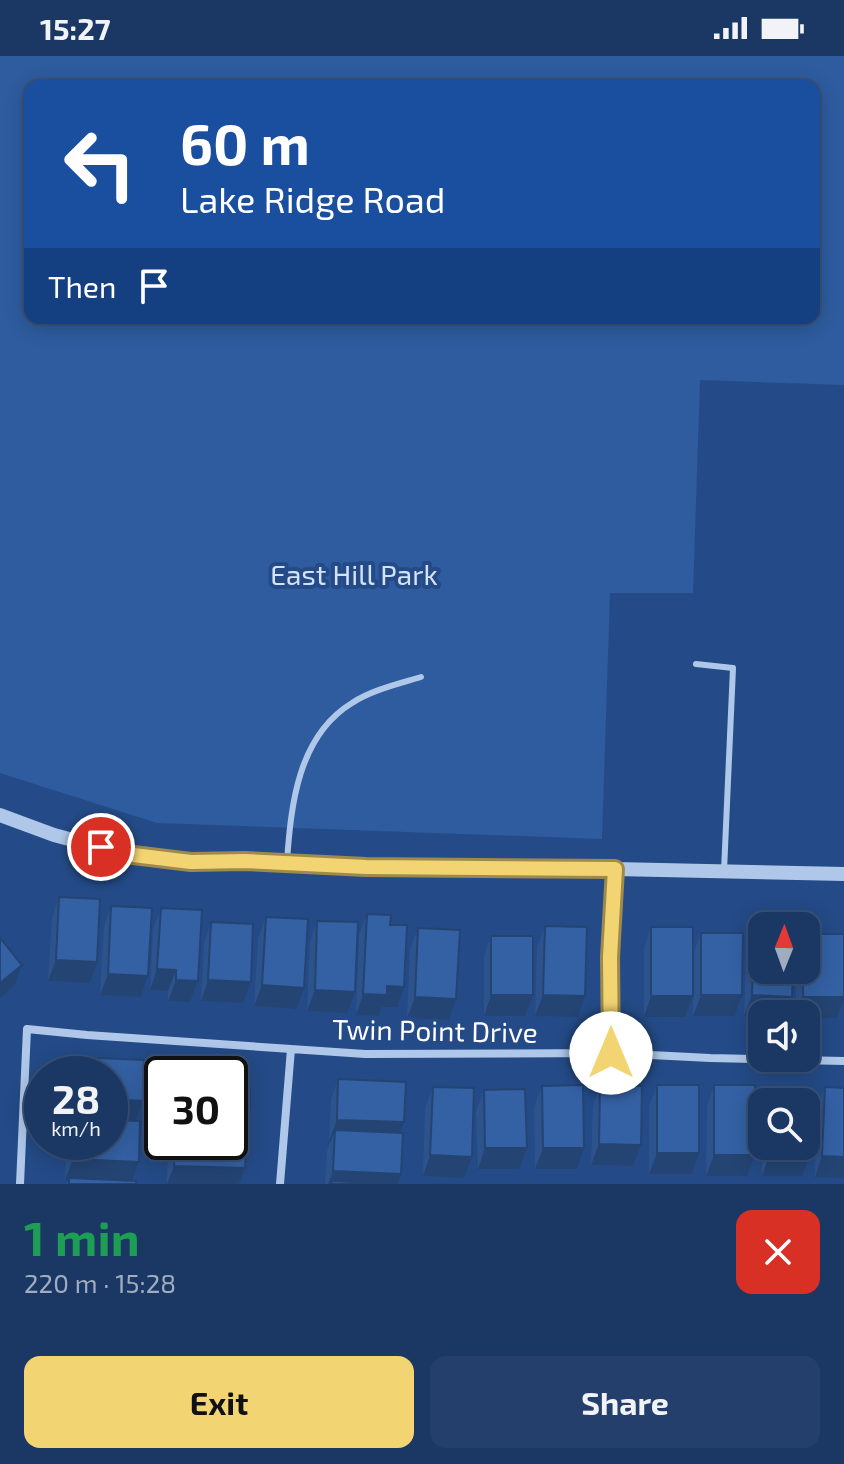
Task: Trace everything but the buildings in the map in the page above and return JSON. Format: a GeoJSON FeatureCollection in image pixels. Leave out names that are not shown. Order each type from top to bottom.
{"type":"FeatureCollection","features":[{"type":"Feature","properties":{"kind":"street"},"geometry":{"type":"LineString","coordinates":[[0,815],[54,835],[125,854],[191,862],[844,874]]}},
{"type":"Feature","properties":{"kind":"street"},"geometry":{"type":"LineString","coordinates":[[611,1053],[610,957],[615,869]]}},
{"type":"Feature","properties":{"kind":"street","name":"Twin Point Drive"},"geometry":{"type":"LineString","coordinates":[[20,1184],[27,1029],[365,1054],[611,1053],[844,1061]]}},
{"type":"Feature","properties":{"kind":"street"},"geometry":{"type":"LineString","coordinates":[[280,1184],[291,1049]]}},
{"type":"Feature","properties":{"kind":"lane"},"geometry":{"type":"LineString","coordinates":[[696,664],[733,668],[724,871]]}},
{"type":"Feature","properties":{"kind":"lane"},"geometry":{"type":"LineString","coordinates":[[287,863],[295,788],[307,755],[327,724],[351,703],[421,677]]}},
{"type":"Feature","properties":{"kind":"green space","name":"East Hill Park"},"geometry":{"type":"Polygon","coordinates":[[[0,56],[844,56],[844,385],[700,380],[693,593],[610,593],[602,839],[157,823],[0,773],[0,56]]]}},
{"type":"Feature","properties":{"kind":"route"},"geometry":{"type":"LineString","coordinates":[[101,847],[125,854],[191,862],[615,869],[610,957],[611,1053]]}}]}
